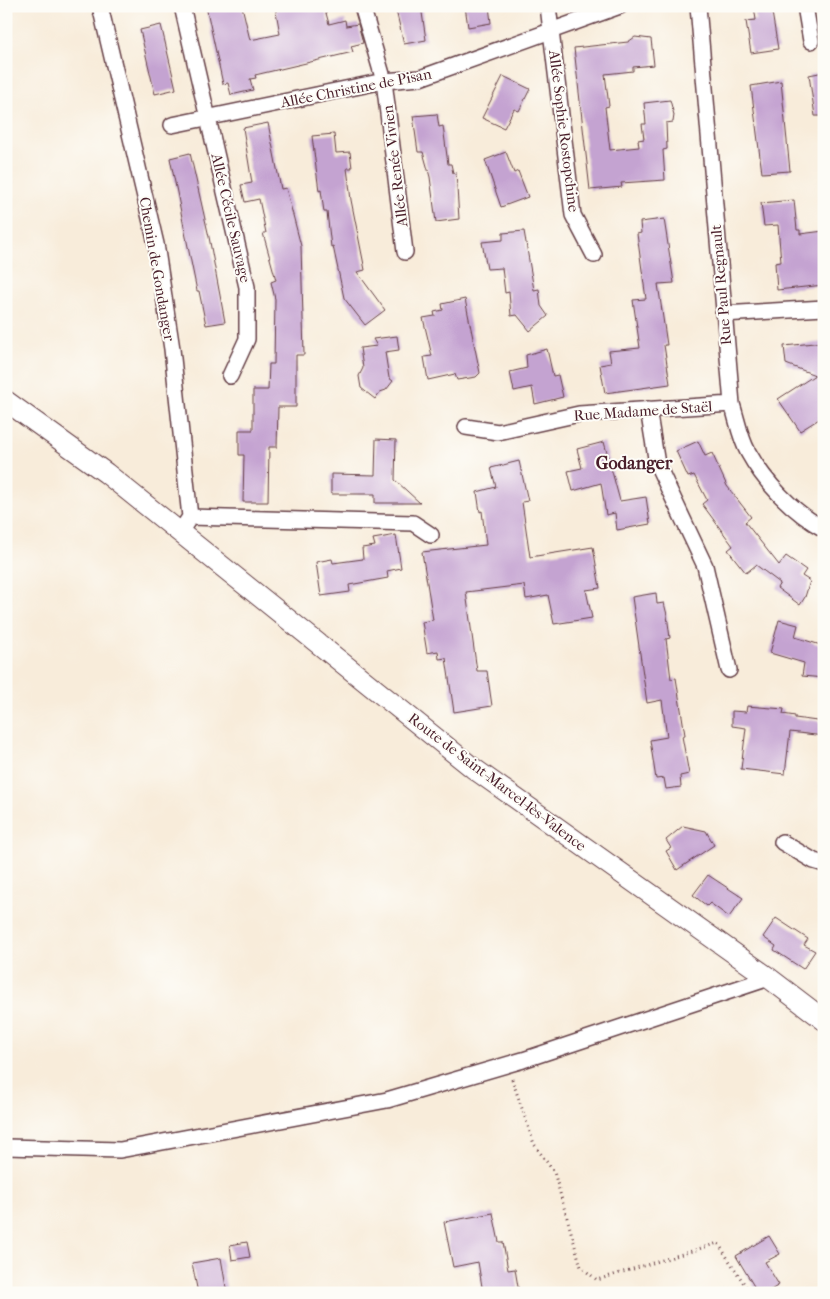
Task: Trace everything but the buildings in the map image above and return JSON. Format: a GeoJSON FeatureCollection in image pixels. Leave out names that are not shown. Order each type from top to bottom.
{"type":"FeatureCollection","features":[{"type":"Feature","properties":{"kind":"main road","name":"Route de Saint-Marcel-lès-Valence"},"geometry":{"type":"LineString","coordinates":[[6,401],[106,473],[185,524],[473,768],[769,978],[824,1020]]}},
{"type":"Feature","properties":{"kind":"street","name":"Chemin de Gondanger"},"geometry":{"type":"LineString","coordinates":[[100,6],[156,244],[172,349],[185,524]]}},
{"type":"Feature","properties":{"kind":"street","name":"Allée Cécile Sauvage"},"geometry":{"type":"LineString","coordinates":[[182,6],[247,287],[247,339],[230,376]]}},
{"type":"Feature","properties":{"kind":"street","name":"Allée Renée Vivien"},"geometry":{"type":"LineString","coordinates":[[362,6],[384,81],[405,252]]}},
{"type":"Feature","properties":{"kind":"street","name":"Allée Sophie Rostopchine"},"geometry":{"type":"LineString","coordinates":[[548,6],[573,215],[594,255]]}},
{"type":"Feature","properties":{"kind":"street","name":"Allée Christine de Pisan"},"geometry":{"type":"LineString","coordinates":[[172,125],[384,81],[420,78],[620,6]]}},
{"type":"Feature","properties":{"kind":"street","name":"Rue Paul Regnault"},"geometry":{"type":"LineString","coordinates":[[698,6],[732,404],[748,452],[772,487],[806,519],[824,529]]}},
{"type":"Feature","properties":{"kind":"street"},"geometry":{"type":"LineString","coordinates":[[805,6],[811,41]]}},
{"type":"Feature","properties":{"kind":"street"},"geometry":{"type":"LineString","coordinates":[[723,314],[824,308]]}},
{"type":"Feature","properties":{"kind":"street","name":"Rue Madame de Staël"},"geometry":{"type":"LineString","coordinates":[[466,427],[498,432],[579,414],[732,404]]}},
{"type":"Feature","properties":{"kind":"street"},"geometry":{"type":"LineString","coordinates":[[648,410],[657,464],[705,566],[729,670]]}},
{"type":"Feature","properties":{"kind":"street"},"geometry":{"type":"LineString","coordinates":[[185,524],[412,523],[432,536]]}},
{"type":"Feature","properties":{"kind":"street"},"geometry":{"type":"LineString","coordinates":[[782,842],[814,861],[824,864]]}},
{"type":"Feature","properties":{"kind":"street"},"geometry":{"type":"LineString","coordinates":[[6,1147],[120,1150],[387,1100],[507,1065],[769,978]]}},
{"type":"Feature","properties":{"kind":"path"},"geometry":{"type":"LineString","coordinates":[[507,1065],[534,1144],[554,1172],[581,1267],[597,1280],[718,1243],[750,1293]]}},
{"type":"Feature","properties":{"kind":"district","name":"Godanger"},"geometry":{"type":"Point","coordinates":[634,463]}}]}
